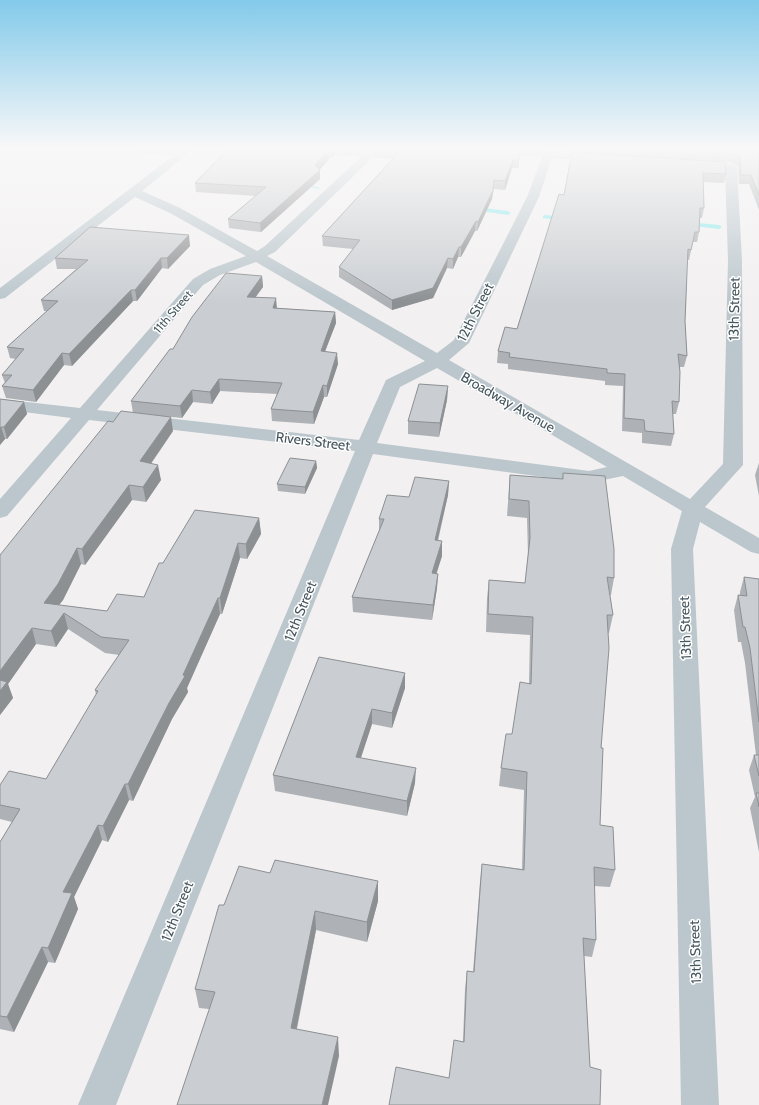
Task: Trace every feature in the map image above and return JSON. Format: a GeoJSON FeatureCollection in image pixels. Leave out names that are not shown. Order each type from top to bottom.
{"type":"FeatureCollection","features":[{"type":"Feature","properties":{"kind":"street"},"geometry":{"type":"LineString","coordinates":[[0,295],[125,200]]}},
{"type":"Feature","properties":{"kind":"street","name":"Broadway Avenue"},"geometry":{"type":"LineString","coordinates":[[151,200],[176,211],[258,257],[759,547]]}},
{"type":"Feature","properties":{"kind":"street","name":"11th Street"},"geometry":{"type":"LineString","coordinates":[[0,512],[86,414],[198,282],[208,274],[258,257],[276,244],[323,200]]}},
{"type":"Feature","properties":{"kind":"street","name":"12th Street"},"geometry":{"type":"LineString","coordinates":[[97,1105],[392,384],[437,361],[461,343],[532,200]]}},
{"type":"Feature","properties":{"kind":"street","name":"13th Street"},"geometry":{"type":"LineString","coordinates":[[700,1105],[682,549],[693,508],[733,465],[735,260],[732,200]]}},
{"type":"Feature","properties":{"kind":"street","name":"Rivers Street"},"geometry":{"type":"LineString","coordinates":[[0,404],[367,448],[545,473],[589,477],[625,470]]}},
{"type":"Feature","properties":{"kind":"building"},"geometry":{"type":"Polygon","coordinates":[[[251,200],[287,200],[260,223],[228,219],[251,200]]]}},
{"type":"Feature","properties":{"kind":"building"},"geometry":{"type":"Polygon","coordinates":[[[355,200],[489,200],[478,222],[476,221],[453,259],[448,258],[433,288],[392,300],[339,267],[360,240],[322,236],[355,200]]]}},
{"type":"Feature","properties":{"kind":"building"},"geometry":{"type":"Polygon","coordinates":[[[557,200],[704,200],[704,208],[700,208],[699,232],[695,232],[691,250],[688,249],[685,321],[687,356],[678,354],[680,372],[679,402],[672,401],[674,434],[645,431],[644,420],[624,418],[625,374],[607,373],[607,369],[509,357],[510,353],[498,351],[505,327],[517,329],[557,200]]]}},
{"type":"Feature","properties":{"kind":"building"},"geometry":{"type":"Polygon","coordinates":[[[90,227],[189,235],[167,258],[161,258],[135,290],[131,290],[69,354],[62,353],[33,390],[2,386],[12,375],[2,375],[24,349],[7,347],[58,301],[41,300],[88,260],[55,258],[90,227]]]}},
{"type":"Feature","properties":{"kind":"building"},"geometry":{"type":"Polygon","coordinates":[[[226,273],[262,276],[247,297],[276,298],[273,308],[335,312],[321,351],[337,353],[327,386],[323,385],[313,412],[271,409],[282,383],[219,379],[210,392],[192,390],[180,406],[131,401],[170,349],[173,349],[192,317],[226,273]]]}},
{"type":"Feature","properties":{"kind":"building"},"geometry":{"type":"Polygon","coordinates":[[[419,384],[448,386],[440,423],[408,421],[419,384]]]}},
{"type":"Feature","properties":{"kind":"building"},"geometry":{"type":"Polygon","coordinates":[[[0,399],[24,402],[4,427],[0,428],[0,399]]]}},
{"type":"Feature","properties":{"kind":"building"},"geometry":{"type":"Polygon","coordinates":[[[121,411],[171,417],[140,461],[158,465],[143,487],[129,485],[82,549],[77,548],[58,584],[44,603],[107,611],[117,594],[144,597],[159,563],[163,563],[195,510],[259,518],[246,544],[238,543],[220,598],[218,598],[183,675],[185,676],[169,703],[128,784],[125,784],[103,826],[98,825],[63,892],[72,893],[48,948],[42,947],[7,1017],[0,1016],[0,842],[20,809],[0,805],[0,785],[9,771],[46,779],[98,691],[95,690],[129,640],[101,637],[64,613],[51,631],[32,628],[0,671],[0,555],[108,421],[113,422],[121,411]]]}},
{"type":"Feature","properties":{"kind":"building"},"geometry":{"type":"Polygon","coordinates":[[[290,458],[316,461],[305,487],[277,484],[290,458]]]}},
{"type":"Feature","properties":{"kind":"building"},"geometry":{"type":"Polygon","coordinates":[[[563,473],[605,476],[614,549],[614,578],[607,577],[613,615],[607,615],[609,648],[601,748],[603,748],[600,825],[613,827],[615,870],[594,867],[596,940],[583,938],[590,1067],[601,1070],[600,1105],[389,1105],[396,1067],[449,1078],[454,1040],[464,1042],[467,971],[474,972],[482,864],[524,870],[527,772],[501,768],[506,734],[512,734],[520,682],[531,684],[533,617],[488,614],[489,580],[525,583],[530,538],[529,501],[509,499],[510,475],[563,479],[563,473]]]}},
{"type":"Feature","properties":{"kind":"building"},"geometry":{"type":"Polygon","coordinates":[[[415,477],[449,481],[435,540],[442,541],[432,573],[438,574],[433,605],[352,597],[384,519],[379,519],[387,495],[409,497],[415,477]]]}},
{"type":"Feature","properties":{"kind":"building"},"geometry":{"type":"Polygon","coordinates":[[[744,577],[759,579],[759,722],[750,648],[745,627],[743,627],[738,595],[747,596],[744,577]]]}},
{"type":"Feature","properties":{"kind":"building"},"geometry":{"type":"Polygon","coordinates":[[[319,657],[405,673],[392,713],[372,709],[356,757],[416,768],[407,801],[273,775],[319,657]]]}},
{"type":"Feature","properties":{"kind":"building"},"geometry":{"type":"Polygon","coordinates":[[[0,680],[7,682],[0,691],[0,680]]]}},
{"type":"Feature","properties":{"kind":"building"},"geometry":{"type":"Polygon","coordinates":[[[754,755],[759,755],[759,776],[754,755]]]}},
{"type":"Feature","properties":{"kind":"building"},"geometry":{"type":"Polygon","coordinates":[[[756,793],[759,793],[759,807],[756,793]]]}},
{"type":"Feature","properties":{"kind":"building"},"geometry":{"type":"Polygon","coordinates":[[[275,860],[378,881],[367,922],[315,911],[291,1028],[338,1037],[322,1105],[177,1105],[215,992],[195,989],[219,905],[224,905],[239,866],[270,873],[275,860]]]}},
{"type":"Feature","properties":{"kind":"waterway"},"geometry":{"type":"LineString","coordinates":[[476,209],[508,213]]}},
{"type":"Feature","properties":{"kind":"waterway"},"geometry":{"type":"LineString","coordinates":[[545,217],[564,219]]}},
{"type":"Feature","properties":{"kind":"waterway"},"geometry":{"type":"LineString","coordinates":[[688,224],[719,227]]}}]}
